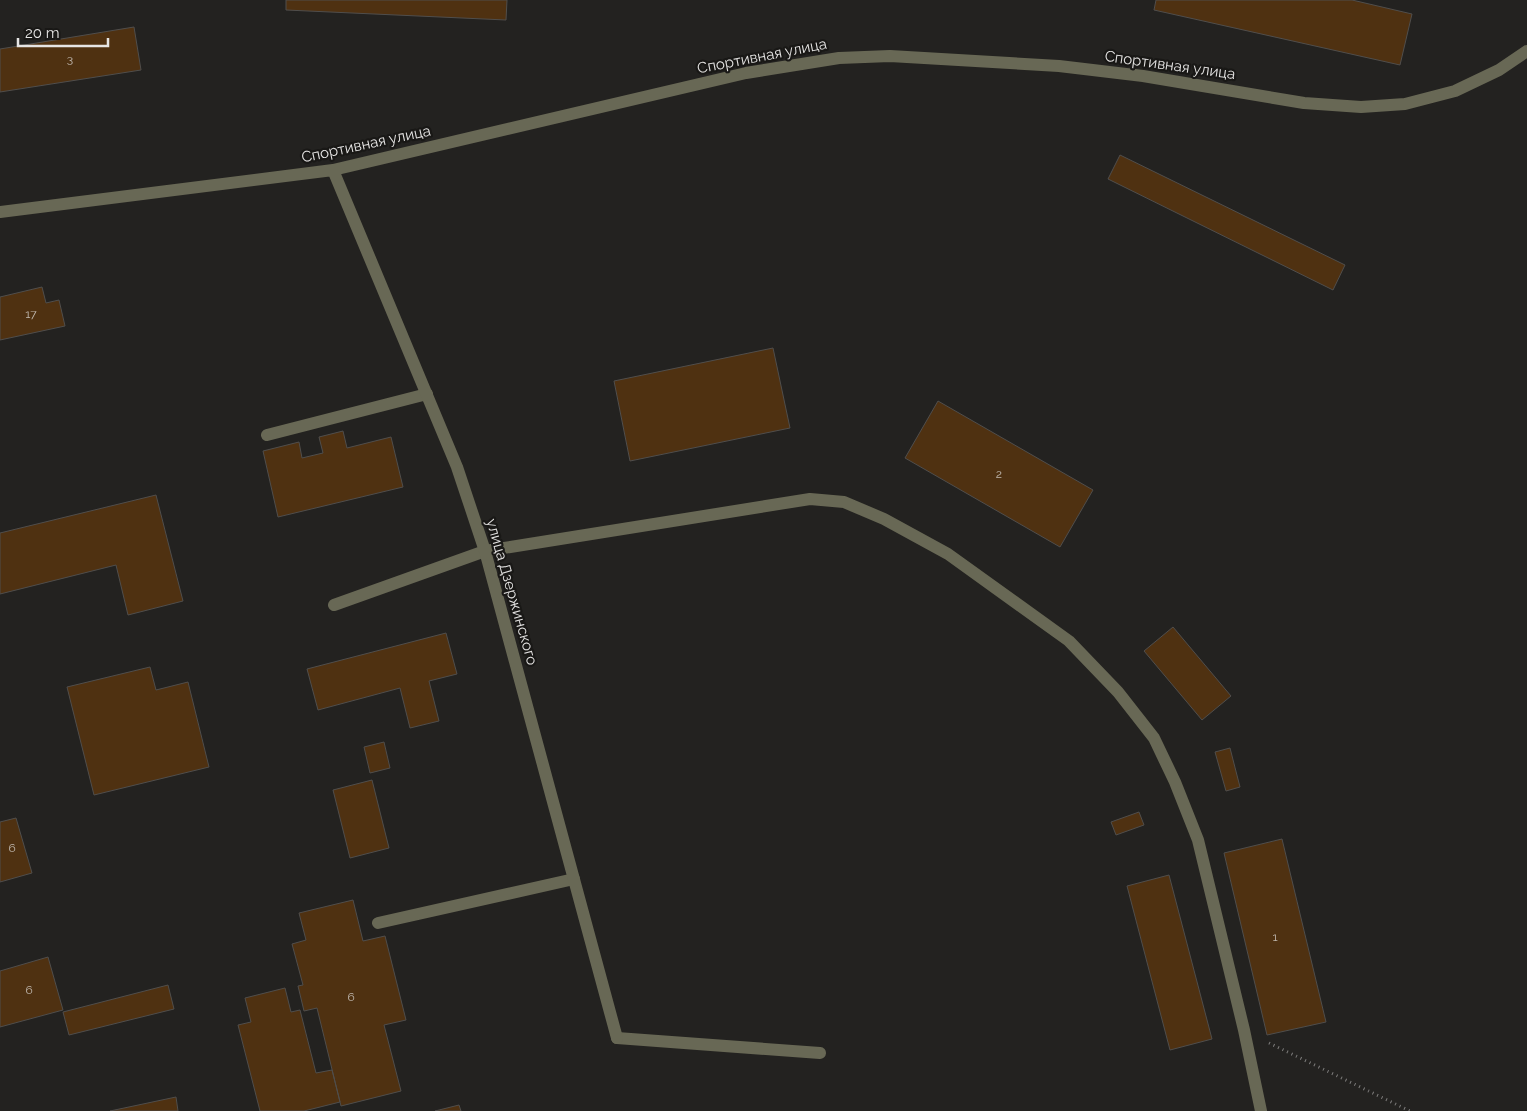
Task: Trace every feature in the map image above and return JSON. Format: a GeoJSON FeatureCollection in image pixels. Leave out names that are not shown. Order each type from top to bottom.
{"type":"FeatureCollection","features":[{"type":"Feature","properties":{"kind":"street","name":"Спортивная улица"},"geometry":{"type":"LineString","coordinates":[[0,212],[333,170],[746,73],[839,58],[890,56],[1059,66],[1143,76],[1304,103],[1362,106],[1405,104],[1454,92],[1499,70],[1527,51]]}},
{"type":"Feature","properties":{"kind":"street","name":"улица Дзержинского"},"geometry":{"type":"LineString","coordinates":[[333,170],[457,467],[485,551],[616,1038],[820,1053]]}},
{"type":"Feature","properties":{"kind":"street"},"geometry":{"type":"LineString","coordinates":[[267,435],[426,394]]}},
{"type":"Feature","properties":{"kind":"street"},"geometry":{"type":"LineString","coordinates":[[334,605],[485,551],[810,499],[844,502],[884,519],[948,554],[1069,641],[1118,692],[1154,738],[1175,782],[1198,840],[1262,1111]]}},
{"type":"Feature","properties":{"kind":"street"},"geometry":{"type":"LineString","coordinates":[[378,923],[574,879]]}},
{"type":"Feature","properties":{"kind":"path"},"geometry":{"type":"LineString","coordinates":[[1244,1030],[1410,1111]]}},
{"type":"Feature","properties":{"kind":"building"},"geometry":{"type":"Polygon","coordinates":[[[286,0],[507,0],[506,20],[286,10],[286,0]]]}},
{"type":"Feature","properties":{"kind":"building"},"geometry":{"type":"Polygon","coordinates":[[[1156,0],[1352,0],[1412,14],[1400,65],[1154,10],[1156,0]]]}},
{"type":"Feature","properties":{"kind":"building"},"geometry":{"type":"Polygon","coordinates":[[[134,27],[141,70],[0,92],[0,49],[134,27]]]}},
{"type":"Feature","properties":{"kind":"building"},"geometry":{"type":"Polygon","coordinates":[[[1120,155],[1345,265],[1333,290],[1108,179],[1120,155]]]}},
{"type":"Feature","properties":{"kind":"building"},"geometry":{"type":"Polygon","coordinates":[[[42,287],[46,303],[59,300],[65,326],[0,340],[0,297],[42,287]]]}},
{"type":"Feature","properties":{"kind":"building"},"geometry":{"type":"Polygon","coordinates":[[[773,348],[790,428],[630,461],[614,381],[773,348]]]}},
{"type":"Feature","properties":{"kind":"building"},"geometry":{"type":"Polygon","coordinates":[[[938,401],[1093,490],[1060,547],[905,458],[938,401]]]}},
{"type":"Feature","properties":{"kind":"building"},"geometry":{"type":"Polygon","coordinates":[[[343,431],[347,448],[391,437],[403,487],[278,517],[263,451],[299,442],[302,458],[323,453],[319,437],[343,431]]]}},
{"type":"Feature","properties":{"kind":"building"},"geometry":{"type":"Polygon","coordinates":[[[156,495],[183,601],[128,615],[116,565],[0,594],[0,533],[156,495]]]}},
{"type":"Feature","properties":{"kind":"building"},"geometry":{"type":"Polygon","coordinates":[[[1173,627],[1231,696],[1202,720],[1144,651],[1173,627]]]}},
{"type":"Feature","properties":{"kind":"building"},"geometry":{"type":"Polygon","coordinates":[[[446,633],[457,674],[429,681],[439,721],[410,728],[400,688],[318,710],[307,669],[446,633]]]}},
{"type":"Feature","properties":{"kind":"building"},"geometry":{"type":"Polygon","coordinates":[[[150,667],[156,690],[188,682],[209,767],[94,795],[67,687],[150,667]]]}},
{"type":"Feature","properties":{"kind":"building"},"geometry":{"type":"Polygon","coordinates":[[[384,742],[390,768],[370,773],[364,747],[384,742]]]}},
{"type":"Feature","properties":{"kind":"building"},"geometry":{"type":"Polygon","coordinates":[[[1230,748],[1240,787],[1226,791],[1215,752],[1230,748]]]}},
{"type":"Feature","properties":{"kind":"building"},"geometry":{"type":"Polygon","coordinates":[[[372,780],[389,848],[350,858],[333,790],[372,780]]]}},
{"type":"Feature","properties":{"kind":"building"},"geometry":{"type":"Polygon","coordinates":[[[1139,812],[1144,825],[1116,835],[1111,822],[1139,812]]]}},
{"type":"Feature","properties":{"kind":"building"},"geometry":{"type":"Polygon","coordinates":[[[16,818],[32,873],[0,882],[0,822],[16,818]]]}},
{"type":"Feature","properties":{"kind":"building"},"geometry":{"type":"Polygon","coordinates":[[[1282,839],[1326,1022],[1267,1035],[1224,853],[1282,839]]]}},
{"type":"Feature","properties":{"kind":"building"},"geometry":{"type":"Polygon","coordinates":[[[1169,875],[1212,1039],[1170,1050],[1127,886],[1169,875]]]}},
{"type":"Feature","properties":{"kind":"building"},"geometry":{"type":"Polygon","coordinates":[[[353,900],[363,941],[385,936],[406,1020],[384,1025],[401,1091],[341,1106],[317,1008],[304,1011],[298,986],[303,985],[292,944],[306,940],[299,913],[353,900]]]}},
{"type":"Feature","properties":{"kind":"building"},"geometry":{"type":"Polygon","coordinates":[[[48,957],[63,1010],[0,1027],[0,971],[48,957]]]}},
{"type":"Feature","properties":{"kind":"building"},"geometry":{"type":"Polygon","coordinates":[[[168,985],[174,1009],[69,1035],[63,1012],[168,985]]]}},
{"type":"Feature","properties":{"kind":"building"},"geometry":{"type":"Polygon","coordinates":[[[285,988],[291,1012],[300,1010],[316,1073],[332,1070],[340,1102],[304,1111],[260,1111],[238,1025],[251,1022],[245,998],[285,988]]]}},
{"type":"Feature","properties":{"kind":"building"},"geometry":{"type":"Polygon","coordinates":[[[176,1097],[178,1111],[110,1111],[176,1097]]]}},
{"type":"Feature","properties":{"kind":"building"},"geometry":{"type":"Polygon","coordinates":[[[459,1105],[461,1111],[435,1111],[459,1105]]]}}]}
